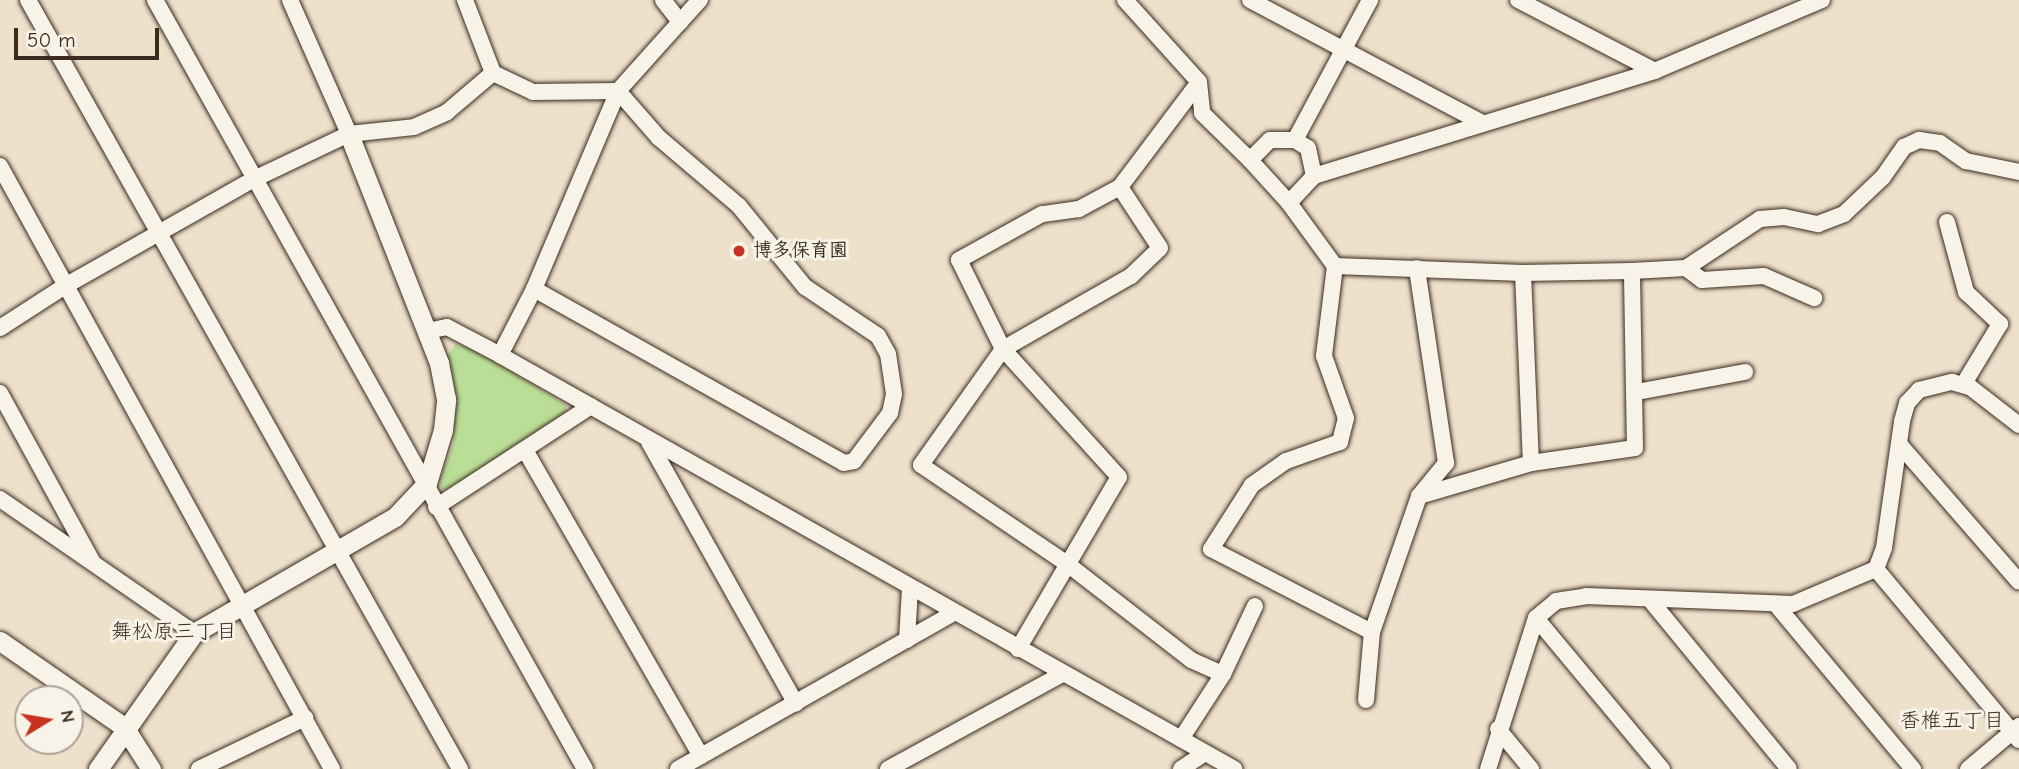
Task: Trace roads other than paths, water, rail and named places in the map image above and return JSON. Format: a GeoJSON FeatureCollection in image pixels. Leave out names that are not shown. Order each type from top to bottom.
{"type":"FeatureCollection","features":[{"type":"Feature","properties":{"kind":"street"},"geometry":{"type":"LineString","coordinates":[[28,0],[460,769]]}},
{"type":"Feature","properties":{"kind":"street"},"geometry":{"type":"LineString","coordinates":[[155,0],[252,180],[427,483],[436,507],[585,769]]}},
{"type":"Feature","properties":{"kind":"street"},"geometry":{"type":"LineString","coordinates":[[98,769],[124,727],[194,633],[395,517],[427,483],[443,430],[446,399],[427,331],[349,134],[290,0]]}},
{"type":"Feature","properties":{"kind":"street"},"geometry":{"type":"LineString","coordinates":[[465,0],[493,73],[533,92],[618,92],[659,138],[739,206],[805,287],[878,336],[888,355],[894,394],[890,413],[854,461],[844,463],[534,289]]}},
{"type":"Feature","properties":{"kind":"street"},"geometry":{"type":"LineString","coordinates":[[663,0],[680,22]]}},
{"type":"Feature","properties":{"kind":"street"},"geometry":{"type":"LineString","coordinates":[[500,355],[534,289],[618,92],[700,0]]}},
{"type":"Feature","properties":{"kind":"street"},"geometry":{"type":"LineString","coordinates":[[1125,0],[1199,82],[1202,113],[1289,203],[1335,266],[1324,356],[1346,418],[1339,442],[1286,461],[1252,485],[1211,549],[1372,632]]}},
{"type":"Feature","properties":{"kind":"street"},"geometry":{"type":"LineString","coordinates":[[1250,0],[1482,123]]}},
{"type":"Feature","properties":{"kind":"street"},"geometry":{"type":"LineString","coordinates":[[1296,140],[1346,50],[1370,0]]}},
{"type":"Feature","properties":{"kind":"street"},"geometry":{"type":"LineString","coordinates":[[1518,0],[1655,71]]}},
{"type":"Feature","properties":{"kind":"street"},"geometry":{"type":"LineString","coordinates":[[1289,203],[1314,176],[1655,71],[1811,1]]}},
{"type":"Feature","properties":{"kind":"street"},"geometry":{"type":"LineString","coordinates":[[0,328],[65,286],[252,180],[349,134],[414,127],[447,112],[493,73]]}},
{"type":"Feature","properties":{"kind":"street"},"geometry":{"type":"LineString","coordinates":[[1018,649],[1070,566],[1119,477],[1003,349],[959,260],[1042,214],[1079,209],[1120,187],[1199,82]]}},
{"type":"Feature","properties":{"kind":"street"},"geometry":{"type":"LineString","coordinates":[[1250,160],[1270,140],[1296,140],[1308,148],[1314,176]]}},
{"type":"Feature","properties":{"kind":"street"},"geometry":{"type":"LineString","coordinates":[[1335,266],[1523,273],[1686,268],[1760,219],[1784,217],[1818,224],[1844,214],[1883,177],[1904,147],[1919,140],[1940,143],[1966,161],[2019,172]]}},
{"type":"Feature","properties":{"kind":"street"},"geometry":{"type":"LineString","coordinates":[[0,166],[332,769]]}},
{"type":"Feature","properties":{"kind":"street"},"geometry":{"type":"LineString","coordinates":[[1120,187],[1160,247],[1131,276],[1003,349],[921,465],[1070,566],[1191,660],[1223,674]]}},
{"type":"Feature","properties":{"kind":"street"},"geometry":{"type":"LineString","coordinates":[[1947,222],[1966,292],[2000,324],[1963,385]]}},
{"type":"Feature","properties":{"kind":"street"},"geometry":{"type":"LineString","coordinates":[[1366,700],[1372,632],[1419,496],[1446,463],[1417,268]]}},
{"type":"Feature","properties":{"kind":"street"},"geometry":{"type":"LineString","coordinates":[[1686,268],[1702,281],[1764,276],[1814,298]]}},
{"type":"Feature","properties":{"kind":"street"},"geometry":{"type":"LineString","coordinates":[[1419,496],[1531,463],[1635,448],[1637,392],[1632,271]]}},
{"type":"Feature","properties":{"kind":"street"},"geometry":{"type":"LineString","coordinates":[[1523,273],[1531,463]]}},
{"type":"Feature","properties":{"kind":"street"},"geometry":{"type":"LineString","coordinates":[[427,331],[447,327],[500,355],[1234,769]]}},
{"type":"Feature","properties":{"kind":"street"},"geometry":{"type":"LineString","coordinates":[[1637,392],[1745,372]]}},
{"type":"Feature","properties":{"kind":"street"},"geometry":{"type":"LineString","coordinates":[[1488,769],[1498,729],[1536,618],[1556,601],[1586,596],[1779,607],[1875,569],[1884,548],[1907,403],[1919,390],[1935,384],[1963,385],[1986,396],[2019,425]]}},
{"type":"Feature","properties":{"kind":"street"},"geometry":{"type":"LineString","coordinates":[[0,393],[95,566]]}},
{"type":"Feature","properties":{"kind":"street"},"geometry":{"type":"LineString","coordinates":[[436,507],[592,406]]}},
{"type":"Feature","properties":{"kind":"street"},"geometry":{"type":"LineString","coordinates":[[648,440],[796,704]]}},
{"type":"Feature","properties":{"kind":"street"},"geometry":{"type":"LineString","coordinates":[[1900,445],[2019,582]]}},
{"type":"Feature","properties":{"kind":"street"},"geometry":{"type":"LineString","coordinates":[[525,450],[701,756]]}},
{"type":"Feature","properties":{"kind":"street"},"geometry":{"type":"LineString","coordinates":[[0,499],[194,633]]}},
{"type":"Feature","properties":{"kind":"street"},"geometry":{"type":"LineString","coordinates":[[1875,569],[2017,733],[1968,769]]}},
{"type":"Feature","properties":{"kind":"street"},"geometry":{"type":"LineString","coordinates":[[907,640],[910,588]]}},
{"type":"Feature","properties":{"kind":"street"},"geometry":{"type":"LineString","coordinates":[[1651,601],[1789,769]]}},
{"type":"Feature","properties":{"kind":"street"},"geometry":{"type":"LineString","coordinates":[[1181,739],[1223,674],[1255,606]]}},
{"type":"Feature","properties":{"kind":"street"},"geometry":{"type":"LineString","coordinates":[[1779,607],[1913,769]]}},
{"type":"Feature","properties":{"kind":"street"},"geometry":{"type":"LineString","coordinates":[[678,769],[954,613]]}},
{"type":"Feature","properties":{"kind":"street"},"geometry":{"type":"LineString","coordinates":[[1536,618],[1662,769]]}},
{"type":"Feature","properties":{"kind":"street"},"geometry":{"type":"LineString","coordinates":[[0,641],[124,727],[151,769]]}},
{"type":"Feature","properties":{"kind":"street"},"geometry":{"type":"LineString","coordinates":[[888,769],[1062,674]]}},
{"type":"Feature","properties":{"kind":"street"},"geometry":{"type":"LineString","coordinates":[[199,769],[304,719]]}},
{"type":"Feature","properties":{"kind":"street"},"geometry":{"type":"LineString","coordinates":[[1498,729],[1531,769]]}},
{"type":"Feature","properties":{"kind":"street"},"geometry":{"type":"LineString","coordinates":[[1181,769],[1205,753]]}},
{"type":"Feature","properties":{"kind":"place","name":"博多保育園"},"geometry":{"type":"Point","coordinates":[739,251]}},
{"type":"Feature","properties":{"kind":"district","name":"舞松原三丁目"},"geometry":{"type":"Point","coordinates":[174,631]}},
{"type":"Feature","properties":{"kind":"district","name":"香椎五丁目"},"geometry":{"type":"Point","coordinates":[1952,720]}}]}
